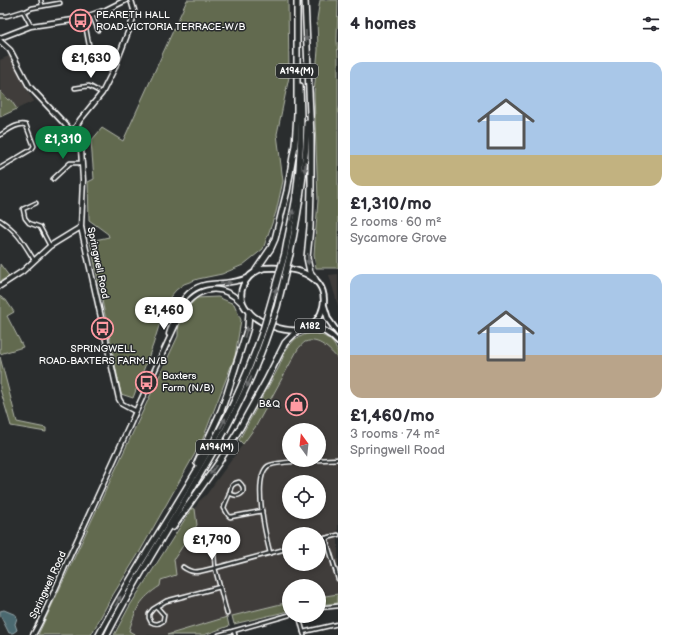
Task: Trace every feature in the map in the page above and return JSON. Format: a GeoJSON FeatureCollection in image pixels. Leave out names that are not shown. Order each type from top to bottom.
{"type":"FeatureCollection","features":[{"type":"Feature","properties":{"kind":"highway","name":"A194(M)"},"geometry":{"type":"LineString","coordinates":[[256,270],[271,248],[275,239],[292,166],[297,114],[297,0]]}},
{"type":"Feature","properties":{"kind":"highway","name":"A194(M)"},"geometry":{"type":"LineString","coordinates":[[305,0],[311,187],[307,258],[310,272],[315,280]]}},
{"type":"Feature","properties":{"kind":"highway","name":"A194(M)"},"geometry":{"type":"LineString","coordinates":[[287,253],[296,197],[300,150],[301,107],[296,27]]}},
{"type":"Feature","properties":{"kind":"highway","name":"A194(M)"},"geometry":{"type":"LineString","coordinates":[[107,635],[152,554],[219,444],[254,372],[301,199],[307,128],[308,72]]}},
{"type":"Feature","properties":{"kind":"highway","name":"A194(M)"},"geometry":{"type":"LineString","coordinates":[[183,493],[222,411],[246,336],[249,320],[248,312]]}},
{"type":"Feature","properties":{"kind":"highway","name":"A194(M)"},"geometry":{"type":"LineString","coordinates":[[152,554],[230,446],[266,381],[284,343],[298,330]]}},
{"type":"Feature","properties":{"kind":"highway","name":"A194(M)"},"geometry":{"type":"LineString","coordinates":[[99,635],[127,585],[213,442],[232,406],[266,331]]}},
{"type":"Feature","properties":{"kind":"main road"},"geometry":{"type":"LineString","coordinates":[[0,38],[31,26],[69,21],[84,17],[106,10],[126,0]]}},
{"type":"Feature","properties":{"kind":"main road"},"geometry":{"type":"LineString","coordinates":[[72,133],[80,120],[102,93],[114,69],[132,22],[134,10],[131,0]]}},
{"type":"Feature","properties":{"kind":"main road","name":"Springwell Road"},"geometry":{"type":"LineString","coordinates":[[0,41],[10,50],[28,86],[77,137],[80,146],[83,180],[81,227],[119,399],[122,404],[135,411]]}},
{"type":"Feature","properties":{"kind":"main road"},"geometry":{"type":"LineString","coordinates":[[0,286],[18,274],[50,246],[81,227]]}},
{"type":"Feature","properties":{"kind":"main road"},"geometry":{"type":"LineString","coordinates":[[248,312],[244,304],[242,290],[247,278],[256,270],[264,268],[286,269],[307,274],[315,280]]}},
{"type":"Feature","properties":{"kind":"main road","name":"Springwell Road"},"geometry":{"type":"LineString","coordinates":[[163,351],[179,305],[189,293],[205,285],[236,282],[247,278]]}},
{"type":"Feature","properties":{"kind":"main road","name":"A182"},"geometry":{"type":"LineString","coordinates":[[315,280],[323,293],[328,318],[338,334]]}},
{"type":"Feature","properties":{"kind":"main road","name":"Springwell Road"},"geometry":{"type":"LineString","coordinates":[[33,635],[185,305],[196,294],[213,289],[221,289],[234,295],[244,304]]}},
{"type":"Feature","properties":{"kind":"main road","name":"A182"},"geometry":{"type":"LineString","coordinates":[[248,312],[271,325],[289,330],[298,330],[310,326],[321,314],[324,304]]}},
{"type":"Feature","properties":{"kind":"main road","name":"A182"},"geometry":{"type":"LineString","coordinates":[[310,326],[327,331],[338,342]]}},
{"type":"Feature","properties":{"kind":"street"},"geometry":{"type":"LineString","coordinates":[[41,0],[42,6]]}},
{"type":"Feature","properties":{"kind":"street"},"geometry":{"type":"LineString","coordinates":[[26,11],[32,8],[60,3]]}},
{"type":"Feature","properties":{"kind":"street"},"geometry":{"type":"LineString","coordinates":[[0,16],[7,16],[23,11],[31,26]]}},
{"type":"Feature","properties":{"kind":"street"},"geometry":{"type":"LineString","coordinates":[[92,14],[98,30]]}},
{"type":"Feature","properties":{"kind":"street"},"geometry":{"type":"LineString","coordinates":[[84,17],[89,45]]}},
{"type":"Feature","properties":{"kind":"street"},"geometry":{"type":"LineString","coordinates":[[98,56],[96,61],[114,69]]}},
{"type":"Feature","properties":{"kind":"street"},"geometry":{"type":"LineString","coordinates":[[75,88],[89,86],[102,93]]}},
{"type":"Feature","properties":{"kind":"street"},"geometry":{"type":"LineString","coordinates":[[0,135],[19,124],[24,124],[26,125],[34,146],[32,149],[0,168]]}},
{"type":"Feature","properties":{"kind":"street"},"geometry":{"type":"LineString","coordinates":[[53,179],[70,163],[82,163]]}},
{"type":"Feature","properties":{"kind":"street"},"geometry":{"type":"LineString","coordinates":[[36,203],[23,210],[24,214],[29,223],[40,227],[50,246]]}},
{"type":"Feature","properties":{"kind":"street"},"geometry":{"type":"LineString","coordinates":[[0,220],[12,228],[18,235],[34,260]]}},
{"type":"Feature","properties":{"kind":"street"},"geometry":{"type":"LineString","coordinates":[[270,553],[262,510],[262,482],[264,470],[268,466],[282,463],[338,459]]}},
{"type":"Feature","properties":{"kind":"street"},"geometry":{"type":"LineString","coordinates":[[229,493],[235,496],[240,495],[244,492],[242,484],[239,482],[235,483],[230,488],[224,508],[230,517],[262,510]]}},
{"type":"Feature","properties":{"kind":"street"},"geometry":{"type":"LineString","coordinates":[[210,535],[227,614]]}},
{"type":"Feature","properties":{"kind":"street"},"geometry":{"type":"LineString","coordinates":[[338,535],[326,538],[338,579]]}},
{"type":"Feature","properties":{"kind":"street"},"geometry":{"type":"LineString","coordinates":[[183,567],[190,572],[198,572],[282,550]]}},
{"type":"Feature","properties":{"kind":"street"},"geometry":{"type":"LineString","coordinates":[[157,607],[164,615],[164,621],[159,624],[155,624],[151,622],[149,614],[153,609],[166,601],[220,587]]}},
{"type":"Feature","properties":{"kind":"street"},"geometry":{"type":"LineString","coordinates":[[326,607],[338,606]]}},
{"type":"Feature","properties":{"kind":"street"},"geometry":{"type":"LineString","coordinates":[[219,635],[282,618]]}},
{"type":"Feature","properties":{"kind":"street"},"geometry":{"type":"LineString","coordinates":[[301,623],[303,634],[338,624]]}},
{"type":"Feature","properties":{"kind":"street"},"geometry":{"type":"LineString","coordinates":[[234,631],[235,635]]}},
{"type":"Feature","properties":{"kind":"shaded area"},"geometry":{"type":"Polygon","coordinates":[[[11,55],[28,92],[34,101],[0,117],[0,60],[11,55]]]}},
{"type":"Feature","properties":{"kind":"shaded area"},"geometry":{"type":"Polygon","coordinates":[[[338,274],[338,306],[329,275],[338,274]]]}},
{"type":"Feature","properties":{"kind":"shaded area"},"geometry":{"type":"Polygon","coordinates":[[[306,342],[318,342],[328,348],[338,359],[338,594],[326,596],[326,579],[282,579],[282,604],[219,619],[167,635],[136,635],[129,631],[135,610],[148,594],[160,586],[161,580],[197,525],[195,509],[199,501],[206,495],[256,426],[298,349],[306,342]]]}},
{"type":"Feature","properties":{"kind":"green space"},"geometry":{"type":"Polygon","coordinates":[[[187,0],[288,0],[289,77],[277,134],[283,181],[276,212],[263,249],[243,265],[222,274],[198,279],[184,284],[170,297],[133,398],[121,394],[90,241],[109,237],[108,234],[89,220],[88,182],[94,179],[91,141],[102,128],[123,141],[187,0]]]}},
{"type":"Feature","properties":{"kind":"green space"},"geometry":{"type":"Polygon","coordinates":[[[320,0],[338,0],[338,268],[316,268],[314,254],[318,200],[314,93],[318,50],[317,19],[320,0]]]}},
{"type":"Feature","properties":{"kind":"green space"},"geometry":{"type":"Polygon","coordinates":[[[0,91],[8,100],[10,99],[17,109],[0,117],[0,91]]]}},
{"type":"Feature","properties":{"kind":"green space"},"geometry":{"type":"Polygon","coordinates":[[[0,264],[9,276],[0,282],[0,264]]]}},
{"type":"Feature","properties":{"kind":"green space"},"geometry":{"type":"Polygon","coordinates":[[[0,296],[6,300],[14,312],[7,316],[23,347],[0,354],[0,296]]]}},
{"type":"Feature","properties":{"kind":"green space"},"geometry":{"type":"Polygon","coordinates":[[[218,297],[234,304],[241,320],[235,356],[202,441],[91,635],[38,635],[178,336],[179,325],[183,316],[196,298],[218,297]]]}},
{"type":"Feature","properties":{"kind":"green space"},"geometry":{"type":"Polygon","coordinates":[[[314,333],[324,336],[333,343],[337,351],[338,359],[324,345],[315,341],[303,343],[298,349],[256,426],[243,444],[239,440],[279,367],[286,350],[295,339],[306,334],[314,333]]]}},
{"type":"Feature","properties":{"kind":"green space"},"geometry":{"type":"Polygon","coordinates":[[[0,357],[17,422],[46,428],[46,432],[11,426],[0,389],[0,357]]]}},
{"type":"Feature","properties":{"kind":"green space"},"geometry":{"type":"Polygon","coordinates":[[[192,508],[195,509],[197,525],[174,559],[176,575],[161,580],[160,586],[143,600],[134,616],[129,631],[136,635],[114,635],[129,607],[192,508]]]}},
{"type":"Feature","properties":{"kind":"green space"},"geometry":{"type":"Polygon","coordinates":[[[338,594],[338,603],[326,604],[326,596],[338,594]]]}},
{"type":"Feature","properties":{"kind":"green space"},"geometry":{"type":"Polygon","coordinates":[[[282,604],[282,613],[234,624],[232,616],[282,604]]]}},
{"type":"Feature","properties":{"kind":"green space"},"geometry":{"type":"Polygon","coordinates":[[[227,617],[229,626],[204,635],[167,635],[227,617]]]}},
{"type":"Feature","properties":{"kind":"water"},"geometry":{"type":"Polygon","coordinates":[[[4,610],[16,615],[17,618],[15,624],[17,630],[13,633],[9,633],[0,615],[0,611],[4,610]]]}},
{"type":"Feature","properties":{"kind":"place","name":"PEARETH HALL ROAD-VICTORIA TERRACE-W/B"},"geometry":{"type":"Point","coordinates":[80,21]}},
{"type":"Feature","properties":{"kind":"place","name":"SPRINGWELL ROAD-BAXTERS FARM-N/B"},"geometry":{"type":"Point","coordinates":[103,329]}},
{"type":"Feature","properties":{"kind":"place","name":"Baxters Farm (N/B)"},"geometry":{"type":"Point","coordinates":[146,382]}},
{"type":"Feature","properties":{"kind":"place","name":"B&Q"},"geometry":{"type":"Point","coordinates":[296,404]}}]}
